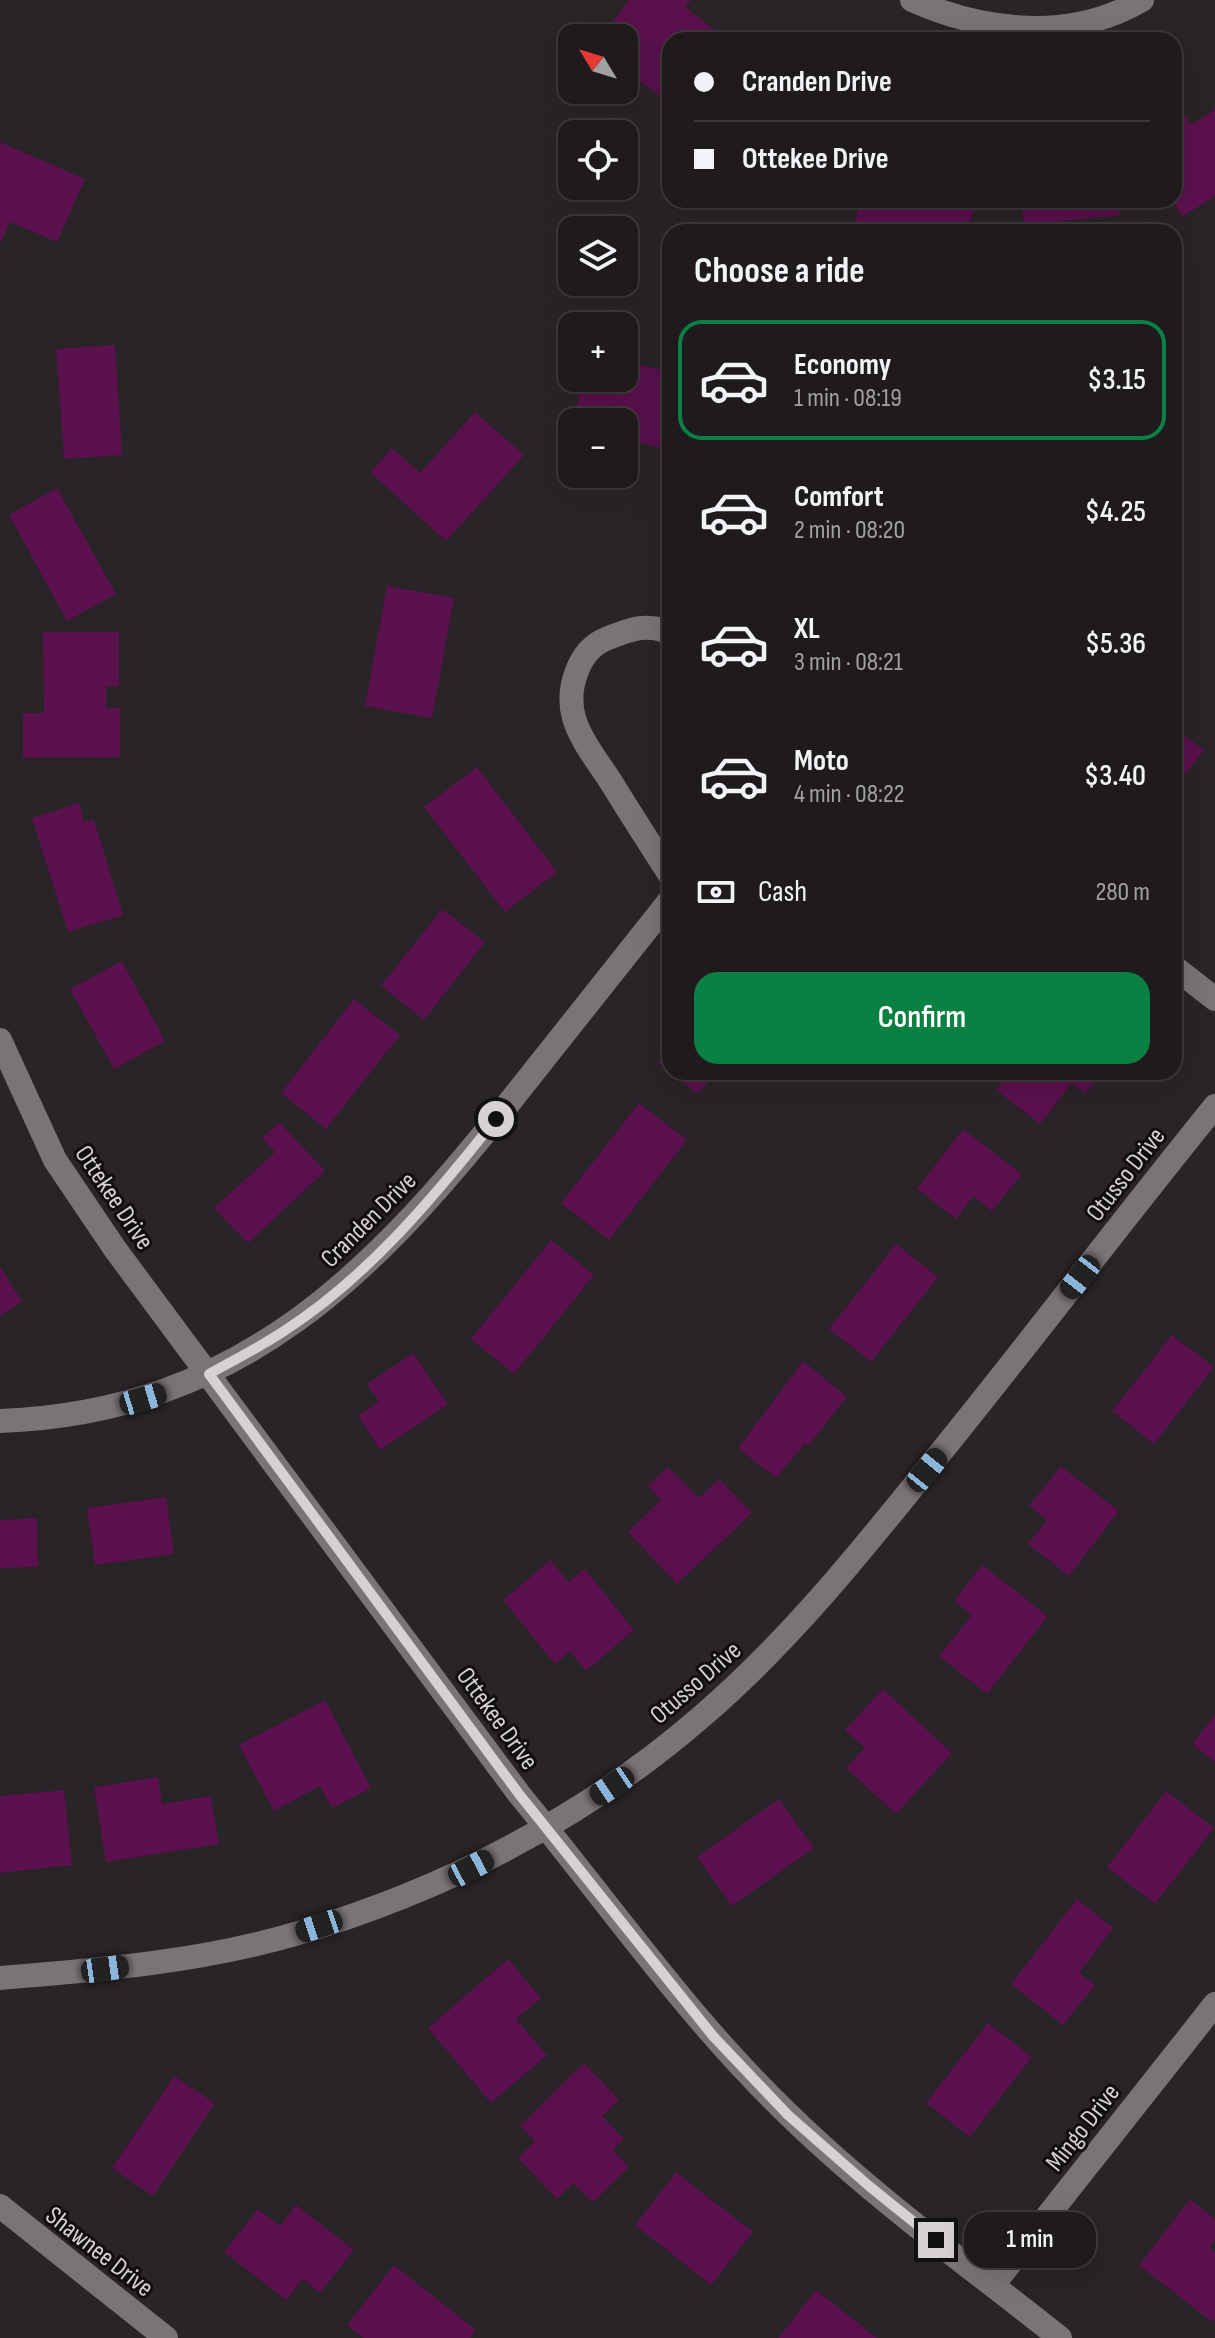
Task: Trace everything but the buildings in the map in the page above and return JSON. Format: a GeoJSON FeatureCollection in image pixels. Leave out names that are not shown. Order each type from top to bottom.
{"type":"FeatureCollection","features":[{"type":"Feature","properties":{"kind":"street"},"geometry":{"type":"LineString","coordinates":[[912,0],[943,14],[1001,26],[1048,30],[1101,19],[1142,0]]}},
{"type":"Feature","properties":{"kind":"street"},"geometry":{"type":"LineString","coordinates":[[662,629],[636,627],[598,642],[579,665],[571,690],[574,716],[585,741],[662,862]]}},
{"type":"Feature","properties":{"kind":"street","name":"Cranden Drive"},"geometry":{"type":"LineString","coordinates":[[0,1421],[41,1420],[118,1407],[209,1374],[285,1331],[347,1282],[386,1246],[458,1168],[662,910]]}},
{"type":"Feature","properties":{"kind":"street"},"geometry":{"type":"LineString","coordinates":[[1182,973],[1215,999]]}},
{"type":"Feature","properties":{"kind":"street","name":"Ottekee Drive"},"geometry":{"type":"LineString","coordinates":[[0,1040],[55,1160],[115,1249],[546,1827],[713,2036],[788,2115],[869,2186],[1060,2338]]}},
{"type":"Feature","properties":{"kind":"street","name":"Otusso Drive"},"geometry":{"type":"LineString","coordinates":[[0,1978],[105,1969],[198,1955],[293,1934],[396,1900],[471,1868],[612,1786],[699,1719],[778,1645],[851,1564],[1215,1106]]}},
{"type":"Feature","properties":{"kind":"street","name":"Mingo Drive"},"geometry":{"type":"LineString","coordinates":[[993,2285],[1215,2004]]}},
{"type":"Feature","properties":{"kind":"street","name":"Shawnee Drive"},"geometry":{"type":"LineString","coordinates":[[0,2206],[166,2338]]}},
{"type":"Feature","properties":{"kind":"route"},"geometry":{"type":"LineString","coordinates":[[496,1119],[458,1168],[386,1246],[347,1282],[285,1331],[209,1374],[519,1794],[713,2036],[788,2115],[936,2240]]}}]}
